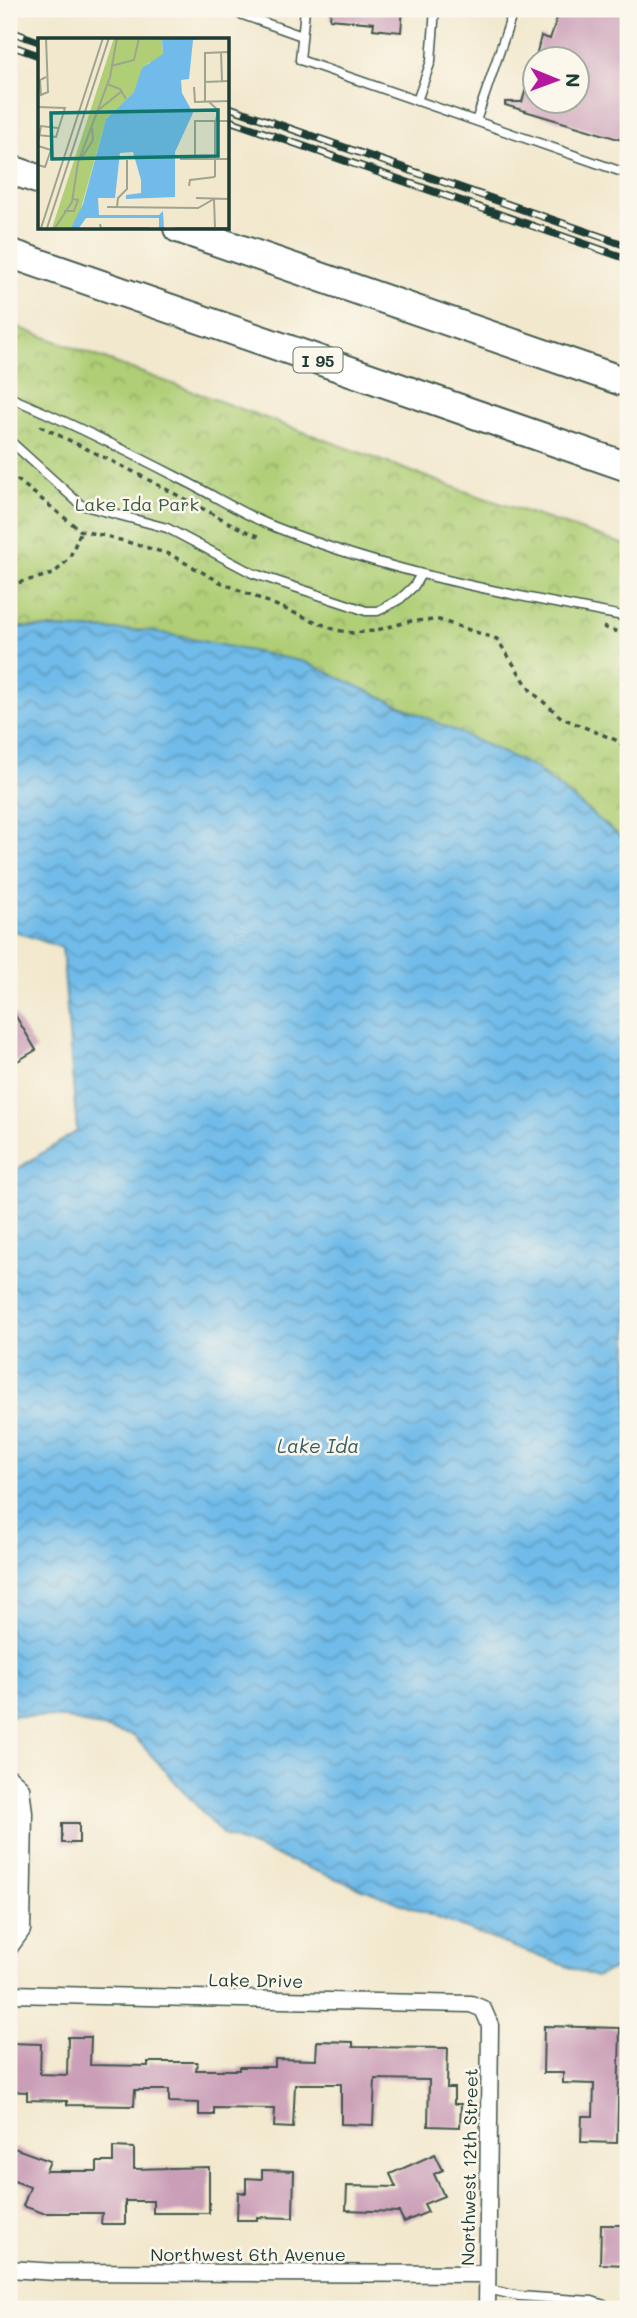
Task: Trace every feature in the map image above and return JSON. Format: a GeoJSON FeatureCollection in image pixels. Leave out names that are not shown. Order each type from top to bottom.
{"type":"FeatureCollection","features":[{"type":"Feature","properties":{"kind":"highway"},"geometry":{"type":"LineString","coordinates":[[9,169],[38,179]]}},
{"type":"Feature","properties":{"kind":"highway"},"geometry":{"type":"LineString","coordinates":[[181,229],[628,383]]}},
{"type":"Feature","properties":{"kind":"highway","name":"I 95"},"geometry":{"type":"LineString","coordinates":[[9,253],[628,467]]}},
{"type":"Feature","properties":{"kind":"street"},"geometry":{"type":"LineString","coordinates":[[9,1777],[21,1788],[24,1813],[22,1930],[9,1948]]}},
{"type":"Feature","properties":{"kind":"street","name":"Lake Drive"},"geometry":{"type":"LineString","coordinates":[[9,1994],[471,2004],[483,2009],[491,2025]]}},
{"type":"Feature","properties":{"kind":"street","name":"Northwest 12th Street"},"geometry":{"type":"LineString","coordinates":[[487,2309],[491,2025]]}},
{"type":"Feature","properties":{"kind":"street","name":"Northwest 6th Avenue"},"geometry":{"type":"LineString","coordinates":[[9,2269],[487,2282]]}},
{"type":"Feature","properties":{"kind":"lane"},"geometry":{"type":"LineString","coordinates":[[226,9],[302,36]]}},
{"type":"Feature","properties":{"kind":"lane"},"geometry":{"type":"LineString","coordinates":[[305,9],[300,60],[628,174]]}},
{"type":"Feature","properties":{"kind":"lane"},"geometry":{"type":"LineString","coordinates":[[417,101],[431,61],[435,9]]}},
{"type":"Feature","properties":{"kind":"lane"},"geometry":{"type":"LineString","coordinates":[[476,121],[514,9]]}},
{"type":"Feature","properties":{"kind":"lane"},"geometry":{"type":"LineString","coordinates":[[9,397],[128,452],[272,526],[336,550],[421,574],[628,617]]}},
{"type":"Feature","properties":{"kind":"lane"},"geometry":{"type":"LineString","coordinates":[[9,440],[81,505],[167,528],[252,573],[349,606],[377,611],[400,599],[414,586],[421,574]]}},
{"type":"Feature","properties":{"kind":"lane"},"geometry":{"type":"LineString","coordinates":[[487,2282],[519,2296],[592,2301],[616,2309]]}},
{"type":"Feature","properties":{"kind":"path"},"geometry":{"type":"LineString","coordinates":[[9,585],[53,574],[69,559],[81,531]]}},
{"type":"Feature","properties":{"kind":"green space","name":"Lake Ida Park"},"geometry":{"type":"Polygon","coordinates":[[[9,324],[478,496],[628,546],[628,843],[534,767],[152,631],[9,627],[9,324]]]}},
{"type":"Feature","properties":{"kind":"water","name":"Lake Ida"},"geometry":{"type":"Polygon","coordinates":[[[9,627],[152,631],[305,662],[534,767],[628,843],[628,1963],[596,1977],[223,1835],[134,1736],[65,1718],[9,1715],[9,1174],[77,1131],[62,948],[9,929],[9,627]]]}},
{"type":"Feature","properties":{"kind":"building"},"geometry":{"type":"Polygon","coordinates":[[[331,9],[403,9],[401,32],[373,29],[374,23],[330,19],[331,9]]]}},
{"type":"Feature","properties":{"kind":"building"},"geometry":{"type":"Polygon","coordinates":[[[560,9],[628,9],[628,142],[542,116],[592,116],[592,46],[538,46],[541,36],[550,39],[560,9]]]}},
{"type":"Feature","properties":{"kind":"building"},"geometry":{"type":"Polygon","coordinates":[[[505,102],[522,102],[522,110],[505,105],[505,102]]]}},
{"type":"Feature","properties":{"kind":"building"},"geometry":{"type":"Polygon","coordinates":[[[9,1005],[36,1050],[9,1066],[9,1005]]]}},
{"type":"Feature","properties":{"kind":"building"},"geometry":{"type":"Polygon","coordinates":[[[62,1823],[79,1823],[79,1843],[62,1843],[62,1823]]]}},
{"type":"Feature","properties":{"kind":"building"},"geometry":{"type":"Polygon","coordinates":[[[544,2026],[620,2028],[617,2143],[581,2142],[582,2116],[593,2116],[594,2084],[563,2083],[563,2073],[543,2073],[544,2026]]]}},
{"type":"Feature","properties":{"kind":"building"},"geometry":{"type":"Polygon","coordinates":[[[68,2037],[91,2037],[90,2065],[148,2066],[148,2062],[197,2062],[196,2070],[275,2067],[275,2059],[316,2060],[317,2041],[353,2042],[353,2047],[448,2048],[447,2088],[454,2088],[454,2104],[461,2104],[460,2127],[428,2126],[429,2080],[375,2079],[373,2125],[341,2124],[341,2084],[295,2084],[293,2128],[274,2127],[275,2109],[214,2108],[214,2115],[199,2115],[199,2103],[169,2102],[169,2090],[135,2090],[134,2106],[67,2105],[67,2101],[27,2100],[27,2092],[9,2091],[9,2043],[41,2044],[40,2074],[67,2075],[68,2037]]]}},
{"type":"Feature","properties":{"kind":"building"},"geometry":{"type":"Polygon","coordinates":[[[113,2147],[134,2148],[134,2169],[209,2167],[209,2213],[153,2213],[153,2201],[125,2201],[125,2224],[101,2224],[102,2213],[43,2213],[23,2206],[30,2187],[9,2179],[9,2162],[14,2148],[50,2161],[46,2171],[97,2171],[97,2162],[113,2162],[113,2147]]]}},
{"type":"Feature","properties":{"kind":"building"},"geometry":{"type":"Polygon","coordinates":[[[435,2154],[443,2170],[434,2174],[444,2196],[424,2204],[428,2212],[404,2222],[399,2212],[346,2210],[347,2186],[396,2187],[390,2174],[435,2154]]]}},
{"type":"Feature","properties":{"kind":"building"},"geometry":{"type":"Polygon","coordinates":[[[262,2170],[294,2171],[293,2218],[257,2217],[257,2220],[237,2220],[238,2192],[246,2193],[246,2178],[262,2179],[262,2170]]]}},
{"type":"Feature","properties":{"kind":"building"},"geometry":{"type":"Polygon","coordinates":[[[601,2225],[628,2225],[628,2265],[600,2264],[601,2225]]]}},
{"type":"Feature","properties":{"kind":"railway"},"geometry":{"type":"LineString","coordinates":[[9,31],[38,41]]}},
{"type":"Feature","properties":{"kind":"railway"},"geometry":{"type":"LineString","coordinates":[[9,45],[38,55]]}},
{"type":"Feature","properties":{"kind":"railway"},"geometry":{"type":"LineString","coordinates":[[229,107],[628,246]]}},
{"type":"Feature","properties":{"kind":"railway"},"geometry":{"type":"LineString","coordinates":[[229,120],[628,259]]}}]}
